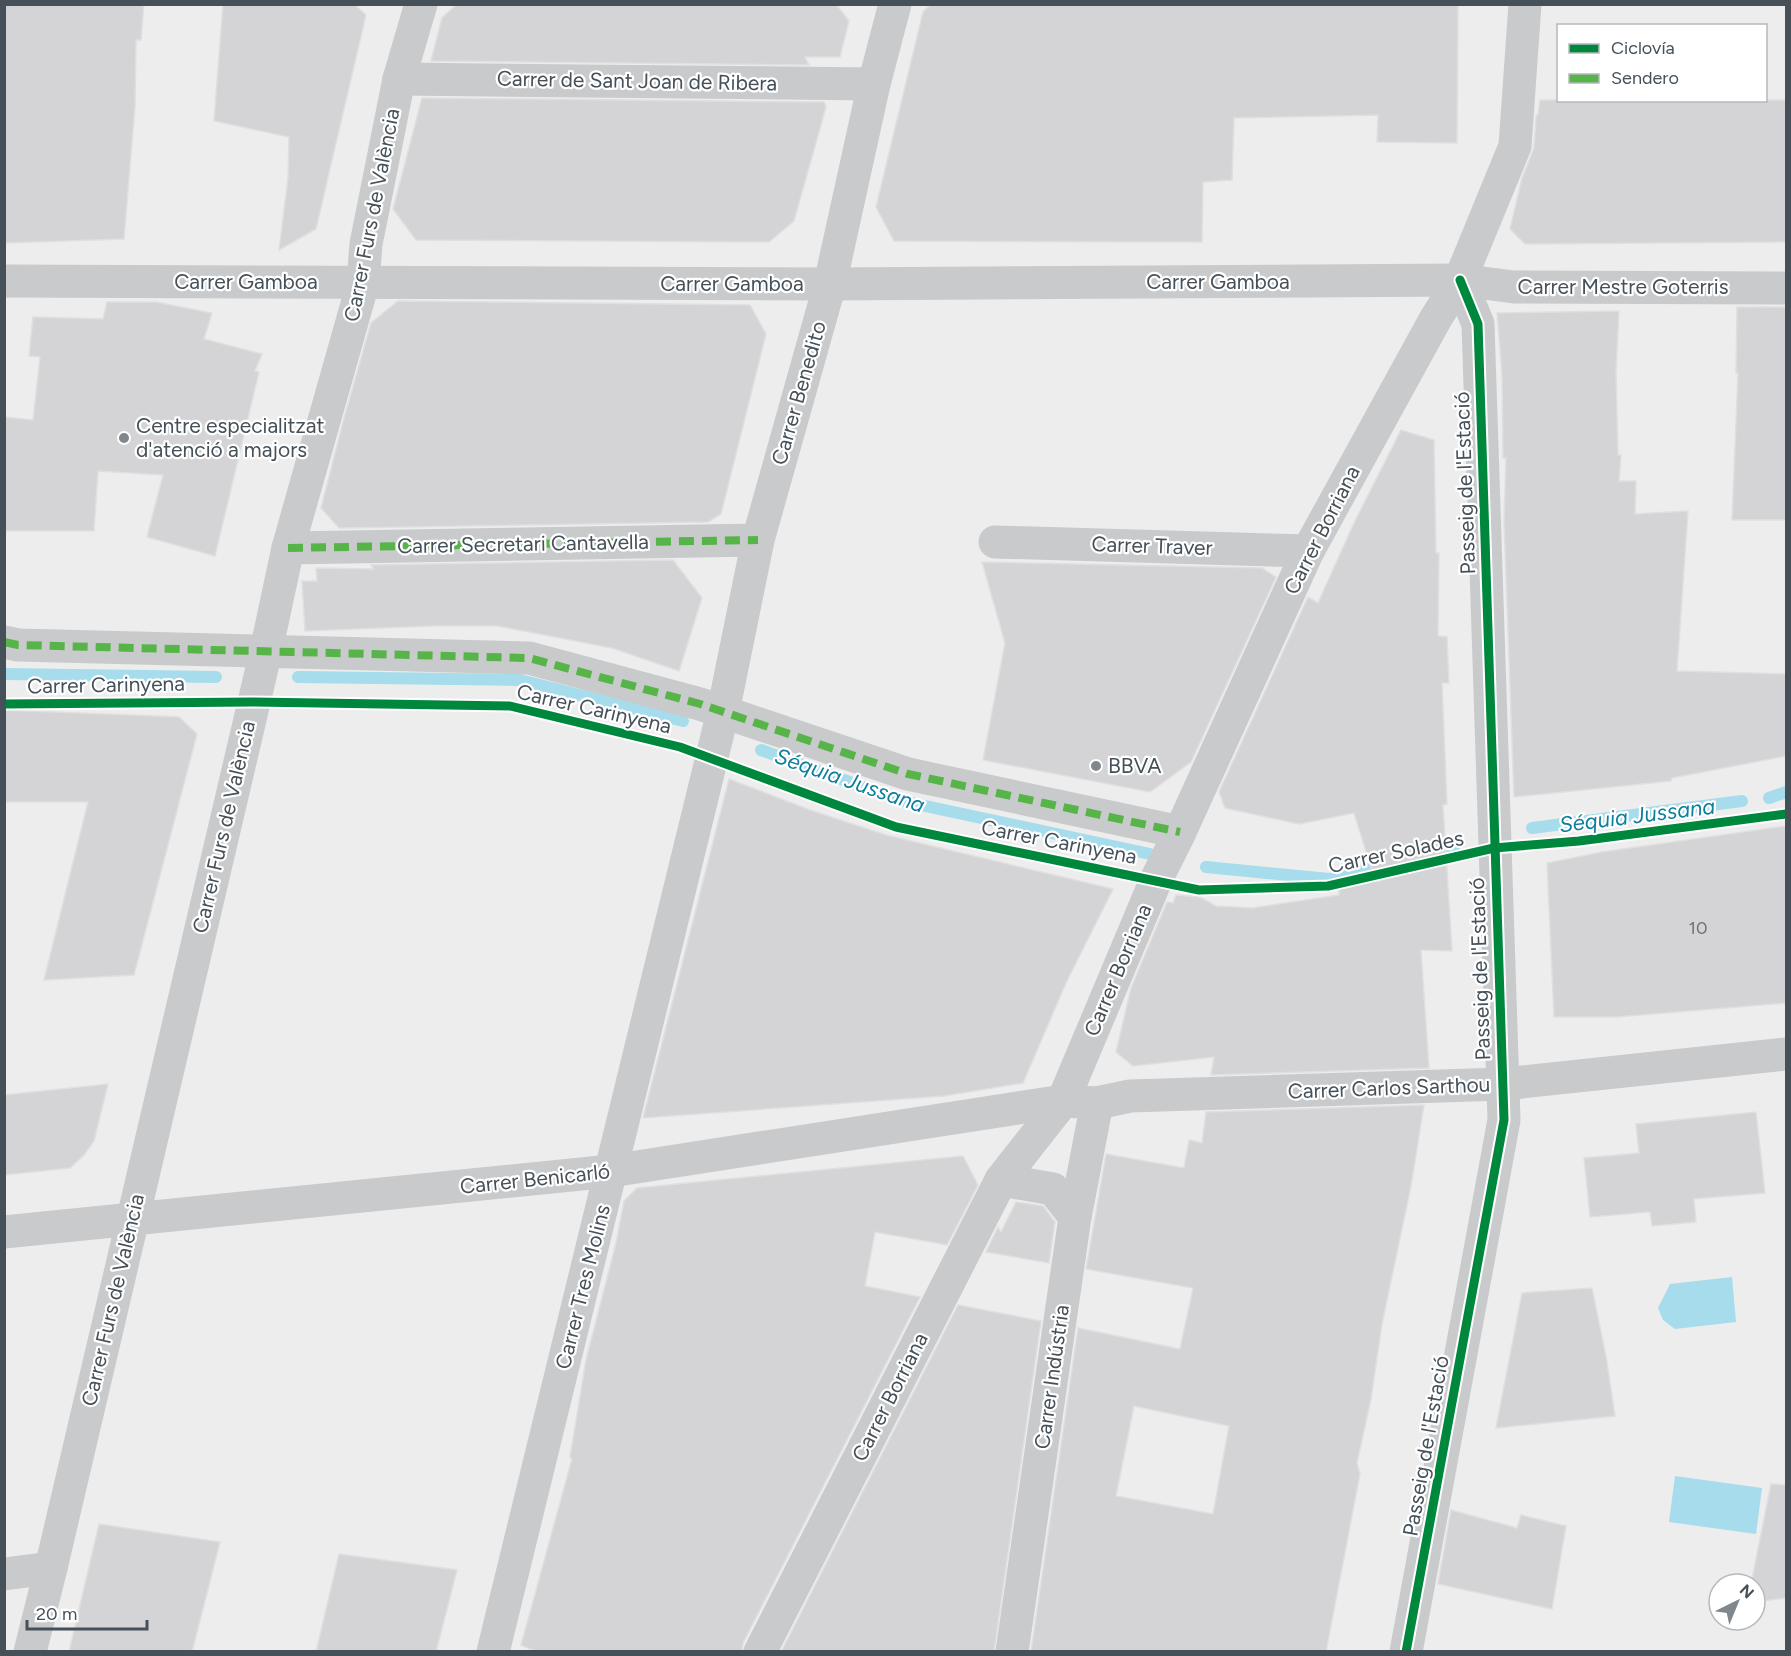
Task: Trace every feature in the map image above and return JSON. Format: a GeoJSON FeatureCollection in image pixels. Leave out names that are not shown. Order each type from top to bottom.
{"type":"FeatureCollection","features":[{"type":"Feature","properties":{"kind":"street","name":"Carrer Furs de València"},"geometry":{"type":"LineString","coordinates":[[30,1652],[266,651],[288,548],[363,283],[366,244],[399,79],[421,4]]}},
{"type":"Feature","properties":{"kind":"street","name":"Carrer Benedito"},"geometry":{"type":"LineString","coordinates":[[723,712],[758,540],[830,284],[874,84],[895,4]]}},
{"type":"Feature","properties":{"kind":"street","name":"Carrer Borriana"},"geometry":{"type":"LineString","coordinates":[[760,1652],[1001,1180],[1063,1101],[1156,880],[1308,551],[1436,318],[1460,280],[1515,146],[1525,4]]}},
{"type":"Feature","properties":{"kind":"street","name":"Carrer de Sant Joan de Ribera"},"geometry":{"type":"LineString","coordinates":[[399,79],[874,84]]}},
{"type":"Feature","properties":{"kind":"street","name":"Carrer Gamboa"},"geometry":{"type":"LineString","coordinates":[[4,281],[830,284],[1460,280]]}},
{"type":"Feature","properties":{"kind":"street","name":"Carrer Mestre Goterris"},"geometry":{"type":"LineString","coordinates":[[1460,280],[1514,287],[1786,288]]}},
{"type":"Feature","properties":{"kind":"street","name":"Passeig de l'Estació"},"geometry":{"type":"LineString","coordinates":[[1406,1652],[1504,1120],[1478,324],[1460,280]]}},
{"type":"Feature","properties":{"kind":"street","name":"Carrer Secretari Cantavella"},"geometry":{"type":"LineString","coordinates":[[288,548],[758,540]]}},
{"type":"Feature","properties":{"kind":"street","name":"Carrer Traver"},"geometry":{"type":"LineString","coordinates":[[995,542],[1308,551]]}},
{"type":"Feature","properties":{"kind":"street","name":"Carrer Carinyena"},"geometry":{"type":"LineString","coordinates":[[4,642],[18,645],[529,658],[723,712],[908,774],[1180,832]]}},
{"type":"Feature","properties":{"kind":"street","name":"Carrer Tres Molins"},"geometry":{"type":"LineString","coordinates":[[493,1652],[723,712]]}},
{"type":"Feature","properties":{"kind":"street","name":"Carrer Carlos Sarthou"},"geometry":{"type":"LineString","coordinates":[[1063,1101],[1097,1103],[1130,1096],[1503,1084],[1786,1054]]}},
{"type":"Feature","properties":{"kind":"street","name":"Carrer Benicarló"},"geometry":{"type":"LineString","coordinates":[[4,1232],[611,1172],[1063,1101]]}},
{"type":"Feature","properties":{"kind":"street","name":"Carrer Indústria"},"geometry":{"type":"LineString","coordinates":[[1012,1652],[1075,1217],[1097,1103]]}},
{"type":"Feature","properties":{"kind":"street"},"geometry":{"type":"LineString","coordinates":[[1001,1180],[1053,1189],[1075,1217]]}},
{"type":"Feature","properties":{"kind":"street"},"geometry":{"type":"LineString","coordinates":[[4,1574],[51,1568]]}},
{"type":"Feature","properties":{"kind":"water"},"geometry":{"type":"Polygon","coordinates":[[[1732,1277],[1736,1322],[1675,1329],[1663,1320],[1658,1308],[1670,1284],[1732,1277]]]}},
{"type":"Feature","properties":{"kind":"water"},"geometry":{"type":"Polygon","coordinates":[[[1675,1476],[1762,1488],[1756,1534],[1669,1522],[1675,1476]]]}},
{"type":"Feature","properties":{"kind":"building"},"geometry":{"type":"Polygon","coordinates":[[[4,4],[144,4],[141,40],[136,40],[135,106],[124,239],[4,243],[4,4]]]}},
{"type":"Feature","properties":{"kind":"building"},"geometry":{"type":"Polygon","coordinates":[[[223,4],[354,4],[366,15],[316,229],[279,250],[288,178],[289,137],[214,121],[223,4]]]}},
{"type":"Feature","properties":{"kind":"building"},"geometry":{"type":"Polygon","coordinates":[[[457,4],[836,4],[849,21],[840,57],[805,57],[809,65],[431,61],[442,18],[457,4]]]}},
{"type":"Feature","properties":{"kind":"building"},"geometry":{"type":"Polygon","coordinates":[[[931,4],[1458,4],[1457,143],[1377,142],[1378,115],[1234,118],[1232,180],[1203,182],[1202,242],[894,241],[876,207],[923,12],[931,4]]]}},
{"type":"Feature","properties":{"kind":"building"},"geometry":{"type":"Polygon","coordinates":[[[422,98],[824,102],[826,107],[794,221],[769,242],[416,240],[393,209],[422,98]]]}},
{"type":"Feature","properties":{"kind":"building"},"geometry":{"type":"Polygon","coordinates":[[[1540,100],[1557,100],[1557,102],[1767,102],[1767,100],[1786,100],[1786,242],[1525,244],[1510,229],[1522,178],[1534,148],[1540,100]]]}},
{"type":"Feature","properties":{"kind":"building"},"geometry":{"type":"Polygon","coordinates":[[[398,301],[750,305],[766,334],[721,514],[708,522],[339,528],[321,508],[343,422],[371,323],[398,301]]]}},
{"type":"Feature","properties":{"kind":"building","name":"Centre especialitzat d'atenció a majors"},"geometry":{"type":"Polygon","coordinates":[[[107,302],[156,302],[212,313],[204,339],[262,354],[255,371],[259,372],[215,556],[147,537],[163,475],[98,471],[94,531],[4,531],[4,417],[33,420],[40,357],[29,356],[33,317],[103,319],[107,302]]]}},
{"type":"Feature","properties":{"kind":"building"},"geometry":{"type":"Polygon","coordinates":[[[1737,307],[1786,307],[1786,520],[1732,520],[1738,373],[1736,373],[1737,307]]]}},
{"type":"Feature","properties":{"kind":"building"},"geometry":{"type":"Polygon","coordinates":[[[1619,311],[1616,371],[1618,455],[1621,455],[1619,481],[1636,481],[1635,514],[1688,511],[1677,671],[1786,674],[1786,756],[1672,778],[1671,781],[1514,797],[1504,522],[1506,458],[1503,458],[1502,374],[1497,313],[1619,311]]]}},
{"type":"Feature","properties":{"kind":"building"},"geometry":{"type":"Polygon","coordinates":[[[1401,430],[1434,440],[1436,553],[1439,553],[1438,636],[1447,637],[1449,683],[1442,683],[1447,804],[1443,805],[1452,951],[1421,950],[1429,1068],[1211,1075],[1214,1057],[1133,1066],[1116,1052],[1131,988],[1167,902],[1173,903],[1176,895],[1200,897],[1216,906],[1252,908],[1339,895],[1339,889],[1375,880],[1354,813],[1299,824],[1225,808],[1219,792],[1308,597],[1318,603],[1354,523],[1401,430]]]}},
{"type":"Feature","properties":{"kind":"building"},"geometry":{"type":"Polygon","coordinates":[[[673,560],[702,598],[679,671],[612,648],[498,626],[305,631],[302,581],[317,581],[316,568],[374,569],[371,565],[673,560]]]}},
{"type":"Feature","properties":{"kind":"building"},"geometry":{"type":"Polygon","coordinates":[[[982,562],[1262,568],[1276,577],[1191,762],[1150,792],[983,760],[1005,643],[982,562]]]}},
{"type":"Feature","properties":{"kind":"building"},"geometry":{"type":"Polygon","coordinates":[[[4,710],[179,717],[197,734],[134,975],[44,980],[88,802],[4,802],[4,710]]]}},
{"type":"Feature","properties":{"kind":"building"},"geometry":{"type":"Polygon","coordinates":[[[729,779],[810,810],[886,835],[1113,889],[1066,983],[1023,1083],[944,1096],[643,1118],[729,779]]]}},
{"type":"Feature","properties":{"kind":"building"},"geometry":{"type":"Polygon","coordinates":[[[1786,826],[1786,1003],[1616,1017],[1554,1017],[1547,863],[1602,852],[1786,826]]]}},
{"type":"Feature","properties":{"kind":"building"},"geometry":{"type":"Polygon","coordinates":[[[108,1084],[94,1141],[84,1155],[70,1168],[4,1175],[4,1095],[108,1084]]]}},
{"type":"Feature","properties":{"kind":"building"},"geometry":{"type":"Polygon","coordinates":[[[1424,1105],[1411,1186],[1382,1324],[1371,1399],[1357,1463],[1360,1474],[1326,1652],[1031,1652],[1078,1328],[1180,1349],[1193,1288],[1086,1269],[1106,1154],[1184,1168],[1189,1140],[1202,1143],[1206,1112],[1424,1105]],[[1134,1406],[1116,1496],[1213,1514],[1229,1426],[1134,1406]]]}},
{"type":"Feature","properties":{"kind":"building"},"geometry":{"type":"Polygon","coordinates":[[[1756,1112],[1765,1193],[1694,1199],[1696,1222],[1652,1226],[1650,1212],[1590,1217],[1584,1158],[1639,1153],[1636,1124],[1756,1112]]]}},
{"type":"Feature","properties":{"kind":"building"},"geometry":{"type":"Polygon","coordinates":[[[963,1156],[978,1185],[947,1245],[875,1232],[865,1286],[920,1297],[743,1643],[742,1652],[537,1652],[521,1645],[572,1459],[570,1457],[586,1360],[616,1243],[624,1201],[637,1188],[963,1156]]]}},
{"type":"Feature","properties":{"kind":"building"},"geometry":{"type":"Polygon","coordinates":[[[1016,1202],[1043,1206],[1055,1222],[1049,1263],[986,1252],[998,1227],[1001,1232],[1016,1202]]]}},
{"type":"Feature","properties":{"kind":"building"},"geometry":{"type":"Polygon","coordinates":[[[1592,1288],[1615,1416],[1496,1428],[1522,1293],[1592,1288]]]}},
{"type":"Feature","properties":{"kind":"building"},"geometry":{"type":"Polygon","coordinates":[[[958,1305],[1041,1321],[994,1652],[781,1652],[958,1305]]]}},
{"type":"Feature","properties":{"kind":"building"},"geometry":{"type":"Polygon","coordinates":[[[1771,1484],[1786,1485],[1786,1598],[1767,1600],[1767,1572],[1753,1572],[1771,1484]]]}},
{"type":"Feature","properties":{"kind":"building"},"geometry":{"type":"Polygon","coordinates":[[[1451,1510],[1517,1528],[1521,1515],[1566,1526],[1552,1609],[1438,1584],[1451,1510]]]}},
{"type":"Feature","properties":{"kind":"building"},"geometry":{"type":"Polygon","coordinates":[[[99,1524],[220,1542],[192,1652],[69,1652],[99,1524]]]}},
{"type":"Feature","properties":{"kind":"building"},"geometry":{"type":"Polygon","coordinates":[[[339,1554],[457,1570],[436,1652],[316,1652],[339,1554]]]}},
{"type":"Feature","properties":{"kind":"waterway","name":"Séquia Jussana"},"geometry":{"type":"LineString","coordinates":[[4,674],[216,677]]}},
{"type":"Feature","properties":{"kind":"waterway","name":"Séquia Jussana"},"geometry":{"type":"LineString","coordinates":[[298,677],[520,680],[683,721]]}},
{"type":"Feature","properties":{"kind":"waterway","name":"Séquia Jussana"},"geometry":{"type":"LineString","coordinates":[[761,750],[902,801],[1150,854]]}},
{"type":"Feature","properties":{"kind":"waterway","name":"Séquia Jussana"},"geometry":{"type":"LineString","coordinates":[[1769,798],[1786,792]]}},
{"type":"Feature","properties":{"kind":"waterway","name":"Séquia Jussana"},"geometry":{"type":"LineString","coordinates":[[1532,828],[1742,801]]}},
{"type":"Feature","properties":{"kind":"waterway","name":"Séquia Jussana"},"geometry":{"type":"LineString","coordinates":[[1431,853],[1454,847]]}},
{"type":"Feature","properties":{"kind":"waterway","name":"Séquia Jussana"},"geometry":{"type":"LineString","coordinates":[[1206,867],[1329,879],[1386,865]]}},
{"type":"Feature","properties":{"kind":"marked path"},"geometry":{"type":"LineString","coordinates":[[288,548],[758,540]]}},
{"type":"Feature","properties":{"kind":"marked path"},"geometry":{"type":"LineString","coordinates":[[4,642],[18,645],[529,658],[700,704],[908,774],[1180,832]]}},
{"type":"Feature","properties":{"kind":"cycle path"},"geometry":{"type":"LineString","coordinates":[[1406,1652],[1504,1120],[1478,324],[1460,280]]}},
{"type":"Feature","properties":{"kind":"cycle path","name":"Carrer Solades"},"geometry":{"type":"LineString","coordinates":[[4,704],[254,702],[510,706],[680,747],[896,827],[1199,890],[1328,886],[1494,848],[1579,841],[1786,814]]}},
{"type":"Feature","properties":{"kind":"place","name":"Centre especialitzat d'atenció a majors"},"geometry":{"type":"Point","coordinates":[124,438]}},
{"type":"Feature","properties":{"kind":"place","name":"BBVA"},"geometry":{"type":"Point","coordinates":[1096,766]}}]}
